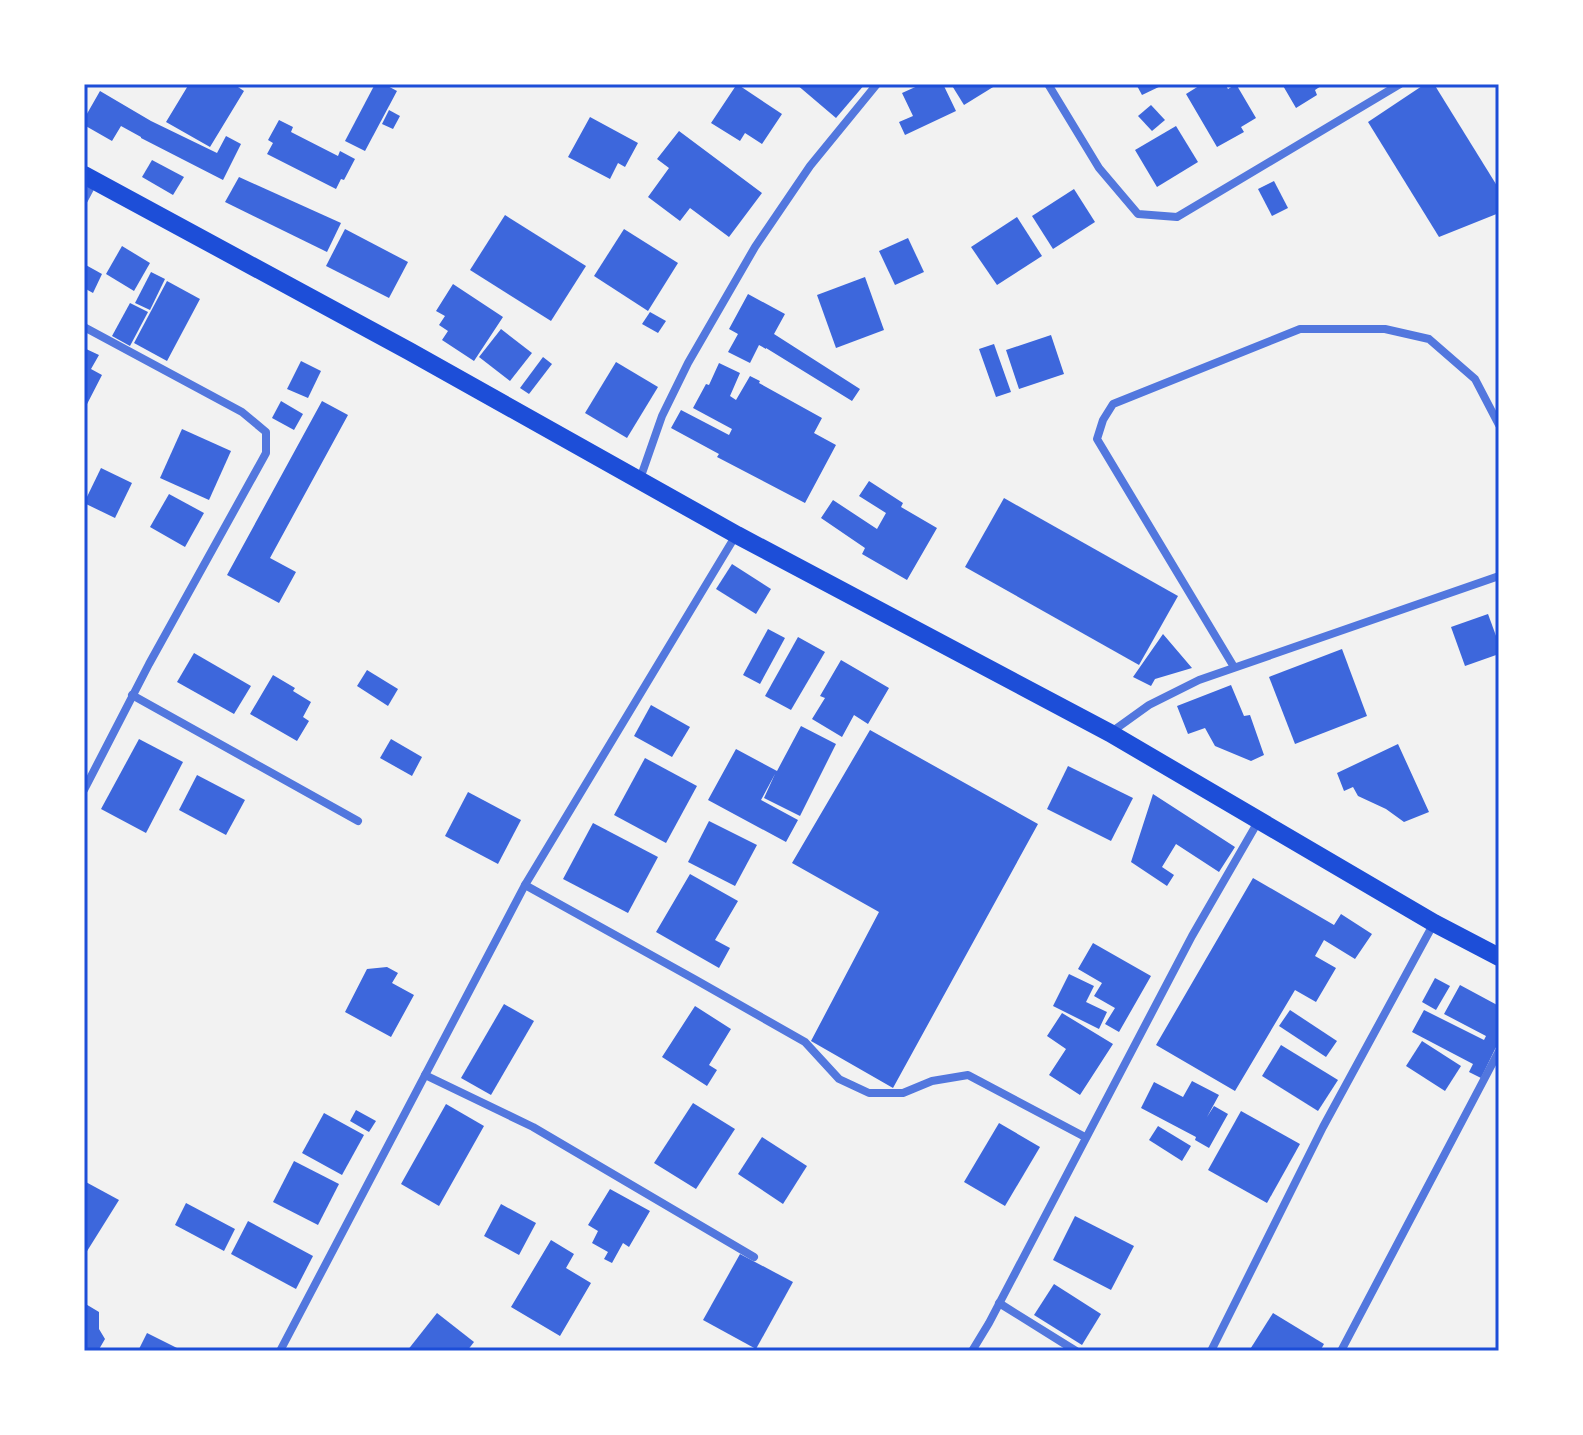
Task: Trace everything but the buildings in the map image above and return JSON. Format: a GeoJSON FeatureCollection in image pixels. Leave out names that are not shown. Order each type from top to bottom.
{"type":"FeatureCollection","features":[{"type":"Feature","properties":{"kind":"main road"},"geometry":{"type":"LineString","coordinates":[[89,178],[409,351],[737,535],[1110,733],[1434,923],[1499,957]]}},
{"type":"Feature","properties":{"kind":"street"},"geometry":{"type":"LineString","coordinates":[[639,480],[675,389],[755,247],[810,166],[877,84]]}},
{"type":"Feature","properties":{"kind":"street"},"geometry":{"type":"LineString","coordinates":[[1048,84],[1099,168],[1138,214],[1177,217],[1400,84]]}},
{"type":"Feature","properties":{"kind":"street"},"geometry":{"type":"LineString","coordinates":[[84,200],[89,178]]}},
{"type":"Feature","properties":{"kind":"street"},"geometry":{"type":"LineString","coordinates":[[84,327],[242,412],[266,432],[266,453],[132,695],[84,790]]}},
{"type":"Feature","properties":{"kind":"street"},"geometry":{"type":"LineString","coordinates":[[1234,667],[1097,439],[1103,420],[1113,404],[1300,329],[1385,329],[1429,339],[1475,379],[1499,425]]}},
{"type":"Feature","properties":{"kind":"street"},"geometry":{"type":"LineString","coordinates":[[280,1351],[525,885],[737,535]]}},
{"type":"Feature","properties":{"kind":"street"},"geometry":{"type":"LineString","coordinates":[[1110,733],[1149,705],[1199,680],[1499,576]]}},
{"type":"Feature","properties":{"kind":"street"},"geometry":{"type":"LineString","coordinates":[[132,695],[358,821]]}},
{"type":"Feature","properties":{"kind":"street"},"geometry":{"type":"LineString","coordinates":[[972,1351],[1192,936],[1260,819]]}},
{"type":"Feature","properties":{"kind":"street"},"geometry":{"type":"LineString","coordinates":[[525,885],[805,1042],[839,1079],[869,1093],[903,1093],[932,1081],[968,1075],[1085,1137]]}},
{"type":"Feature","properties":{"kind":"street"},"geometry":{"type":"LineString","coordinates":[[1211,1351],[1323,1127],[1434,923]]}},
{"type":"Feature","properties":{"kind":"street"},"geometry":{"type":"LineString","coordinates":[[1341,1351],[1499,1051]]}},
{"type":"Feature","properties":{"kind":"street"},"geometry":{"type":"LineString","coordinates":[[425,1075],[533,1127],[754,1257]]}},
{"type":"Feature","properties":{"kind":"street"},"geometry":{"type":"LineString","coordinates":[[999,1303],[1076,1351]]}}]}
